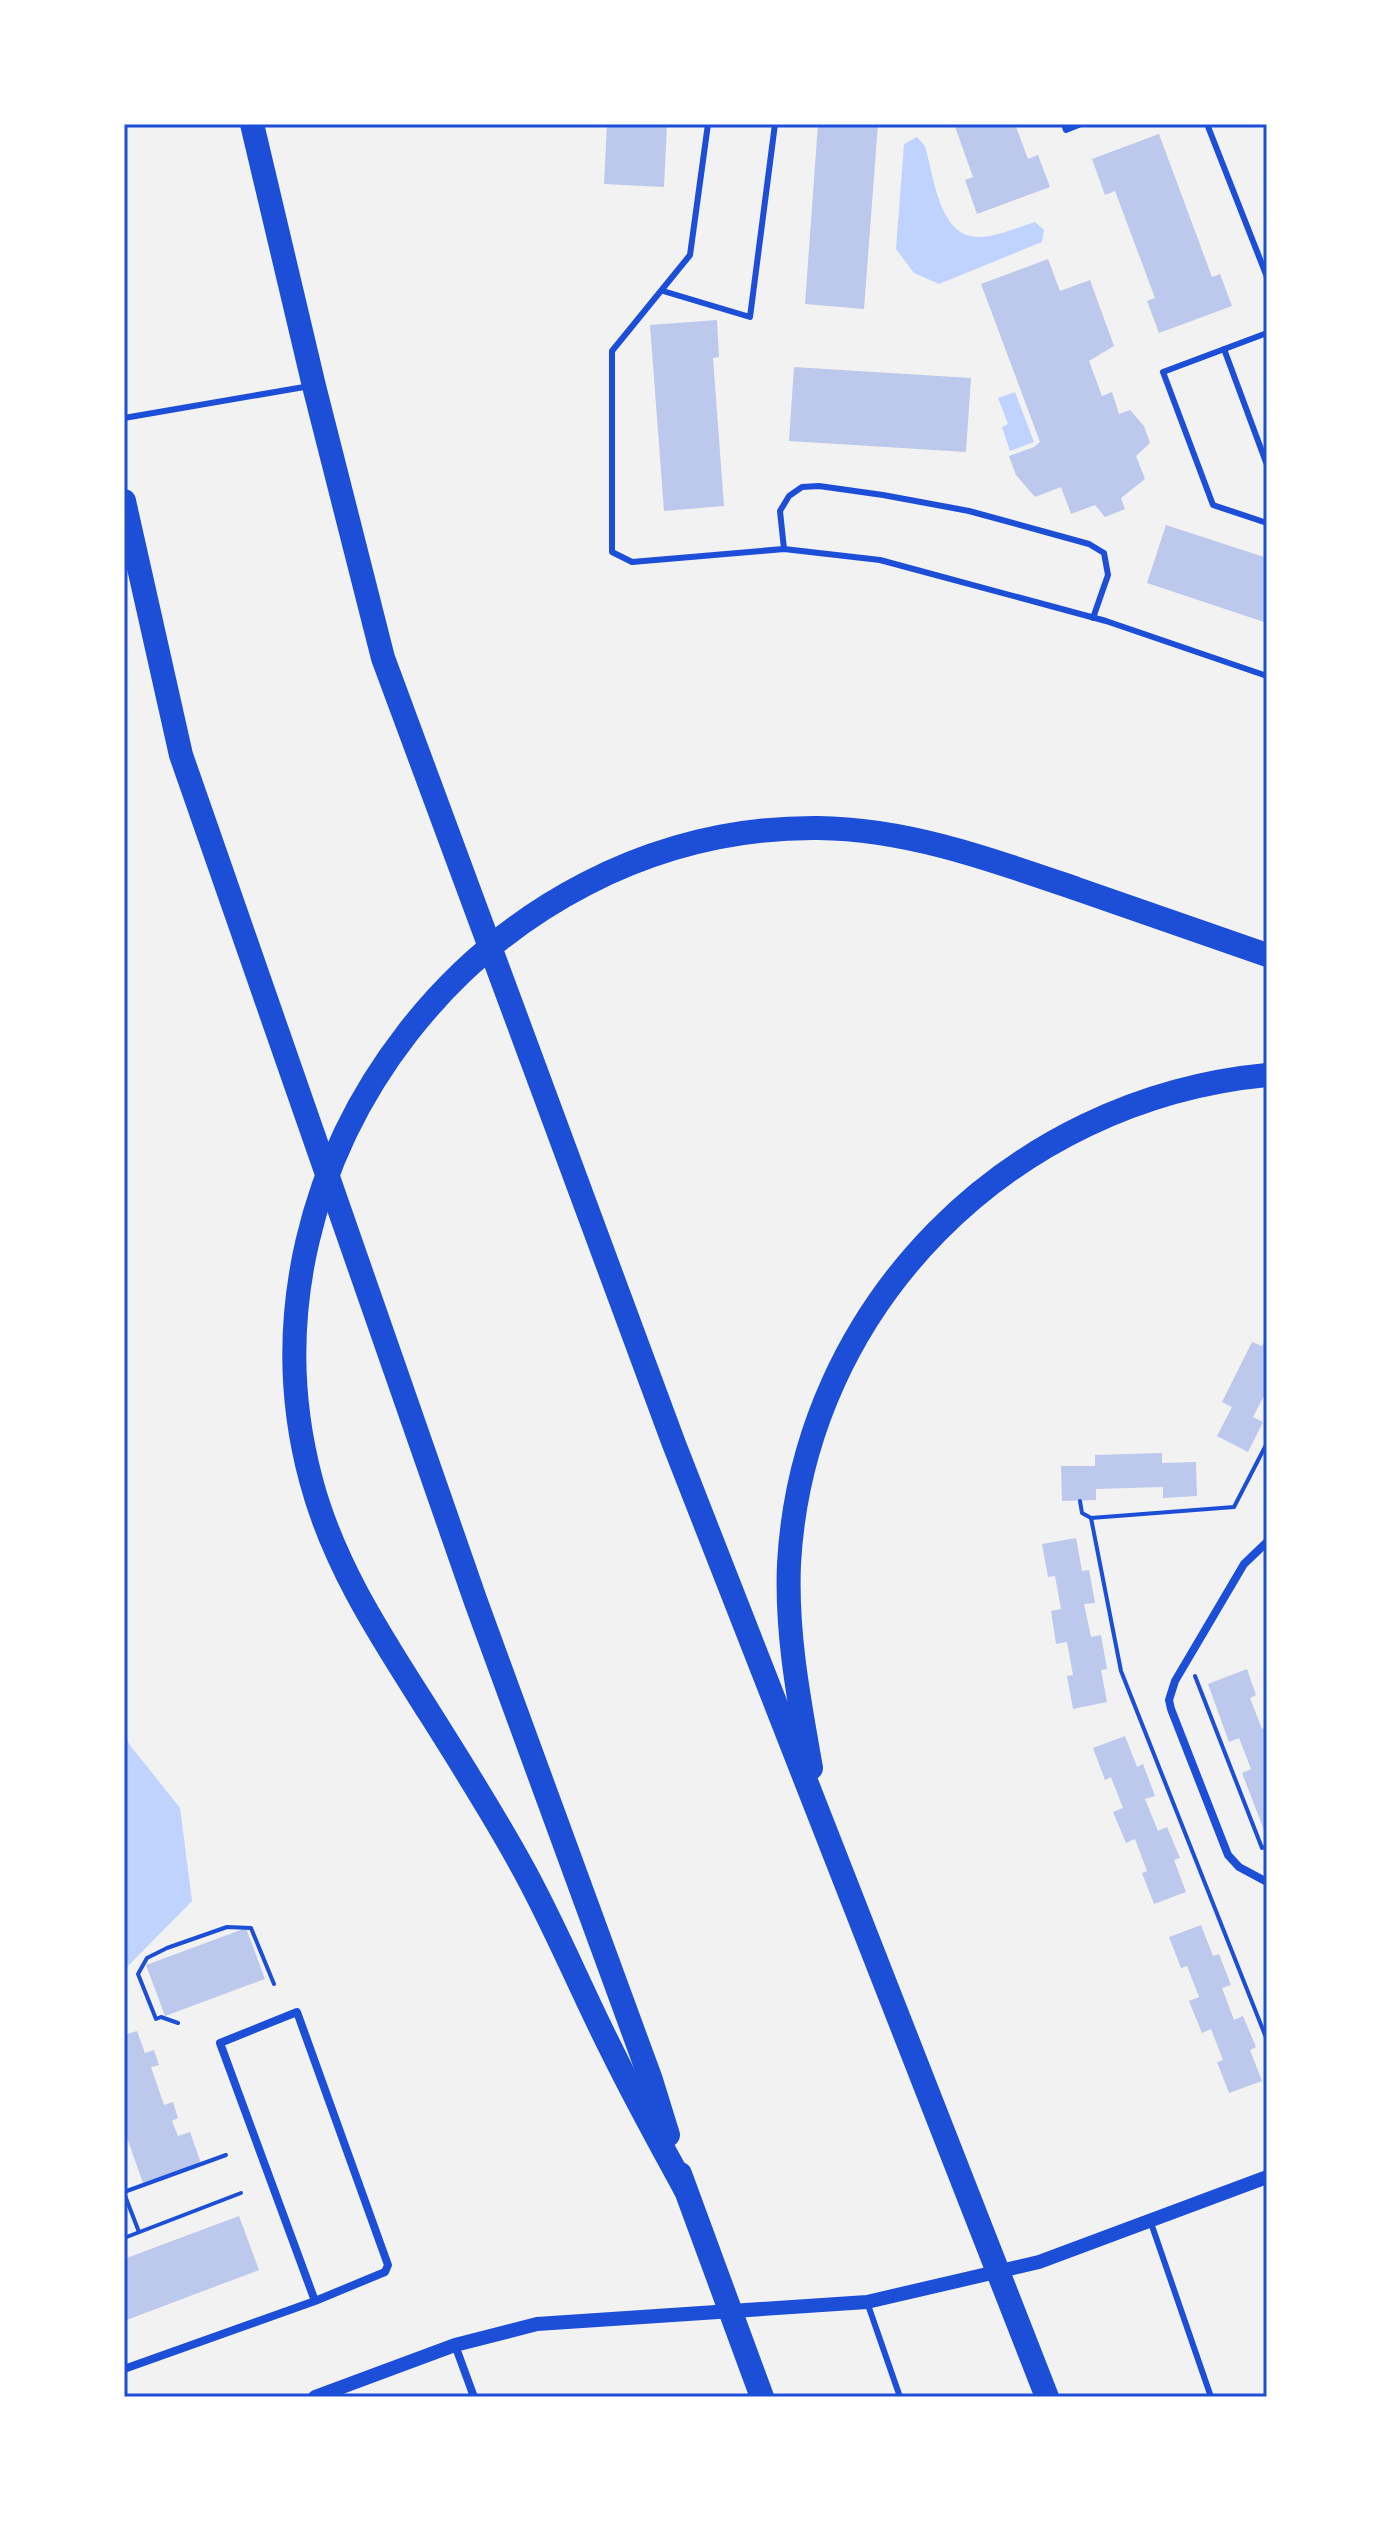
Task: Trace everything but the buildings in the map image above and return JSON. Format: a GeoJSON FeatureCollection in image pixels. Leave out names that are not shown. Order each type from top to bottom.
{"type":"FeatureCollection","features":[{"type":"Feature","properties":{"kind":"highway"},"geometry":{"type":"LineString","coordinates":[[252,124],[383,658],[564,1152],[820,1822],[1047,2397]]}},
{"type":"Feature","properties":{"kind":"highway"},"geometry":{"type":"LineString","coordinates":[[124,501],[181,755],[476,1602],[651,2080],[685,2189],[762,2397]]}},
{"type":"Feature","properties":{"kind":"highway"},"geometry":{"type":"LineString","coordinates":[[685,2189],[610,2048],[566,1951],[525,1872],[371,1619],[342,1566],[326,1527],[305,1452],[296,1385],[296,1335],[301,1280],[317,1203],[344,1132],[389,1055],[438,995],[482,953],[547,906],[582,886],[634,862],[708,840],[787,829],[858,831],[919,840],[986,858],[1267,955]]}},
{"type":"Feature","properties":{"kind":"highway"},"geometry":{"type":"LineString","coordinates":[[820,1822],[789,1636],[792,1537],[800,1482],[815,1428],[840,1368],[870,1314],[913,1257],[954,1214],[999,1177],[1048,1145],[1101,1117],[1153,1098],[1212,1083],[1267,1075]]}},
{"type":"Feature","properties":{"kind":"street"},"geometry":{"type":"LineString","coordinates":[[1267,1542],[1244,1564],[1171,1690],[1171,1709],[1228,1855],[1239,1867],[1267,1882]]}},
{"type":"Feature","properties":{"kind":"street"},"geometry":{"type":"LineString","coordinates":[[124,2369],[315,2301],[385,2272],[388,2265],[297,2012],[220,2043],[315,2301]]}},
{"type":"Feature","properties":{"kind":"street"},"geometry":{"type":"LineString","coordinates":[[315,2397],[455,2345],[537,2324],[867,2302],[1039,2262],[1267,2177]]}},
{"type":"Feature","properties":{"kind":"street"},"geometry":{"type":"LineString","coordinates":[[455,2345],[474,2397]]}},
{"type":"Feature","properties":{"kind":"lane"},"geometry":{"type":"LineString","coordinates":[[708,124],[690,255],[612,351],[612,552],[632,562],[784,549],[880,560],[1093,618],[1267,676]]}},
{"type":"Feature","properties":{"kind":"lane"},"geometry":{"type":"LineString","coordinates":[[663,291],[750,317],[775,124]]}},
{"type":"Feature","properties":{"kind":"lane"},"geometry":{"type":"LineString","coordinates":[[1064,124],[1066,130],[1081,124]]}},
{"type":"Feature","properties":{"kind":"lane"},"geometry":{"type":"LineString","coordinates":[[1207,124],[1267,277]]}},
{"type":"Feature","properties":{"kind":"lane"},"geometry":{"type":"LineString","coordinates":[[1267,333],[1163,372],[1213,505],[1267,523]]}},
{"type":"Feature","properties":{"kind":"lane"},"geometry":{"type":"LineString","coordinates":[[1224,349],[1267,465]]}},
{"type":"Feature","properties":{"kind":"lane"},"geometry":{"type":"LineString","coordinates":[[124,418],[314,386]]}},
{"type":"Feature","properties":{"kind":"lane"},"geometry":{"type":"LineString","coordinates":[[784,549],[780,511],[789,496],[802,487],[819,486],[883,495],[969,511],[1089,544],[1104,553],[1108,575],[1093,618]]}},
{"type":"Feature","properties":{"kind":"lane"},"geometry":{"type":"LineString","coordinates":[[1150,2221],[1211,2397]]}},
{"type":"Feature","properties":{"kind":"lane"},"geometry":{"type":"LineString","coordinates":[[867,2302],[900,2397]]}},
{"type":"Feature","properties":{"kind":"path"},"geometry":{"type":"LineString","coordinates":[[1080,1501],[1083,1516],[1091,1518],[1234,1507],[1267,1443]]}},
{"type":"Feature","properties":{"kind":"path"},"geometry":{"type":"LineString","coordinates":[[1091,1518],[1121,1671],[1267,2040]]}},
{"type":"Feature","properties":{"kind":"path"},"geometry":{"type":"LineString","coordinates":[[1188,1658],[1262,1848],[1267,1846]]}},
{"type":"Feature","properties":{"kind":"path"},"geometry":{"type":"LineString","coordinates":[[178,2023],[161,2017],[156,2019],[138,1974],[147,1958],[167,1948],[227,1927],[251,1928],[274,1984]]}},
{"type":"Feature","properties":{"kind":"path"},"geometry":{"type":"LineString","coordinates":[[139,2232],[124,2192],[226,2155]]}},
{"type":"Feature","properties":{"kind":"path"},"geometry":{"type":"LineString","coordinates":[[124,2238],[241,2193]]}},
{"type":"Feature","properties":{"kind":"water"},"geometry":{"type":"Polygon","coordinates":[[[917,137],[925,146],[940,203],[955,227],[966,235],[986,237],[1035,222],[1044,230],[1042,242],[939,284],[914,273],[896,249],[904,144],[917,137]]]}},
{"type":"Feature","properties":{"kind":"water"},"geometry":{"type":"Polygon","coordinates":[[[1015,392],[1034,442],[1010,451],[1002,427],[1008,424],[998,398],[1015,392]]]}},
{"type":"Feature","properties":{"kind":"water"},"geometry":{"type":"Polygon","coordinates":[[[124,1728],[129,1744],[180,1808],[192,1901],[124,1970],[124,1728]]]}}]}
